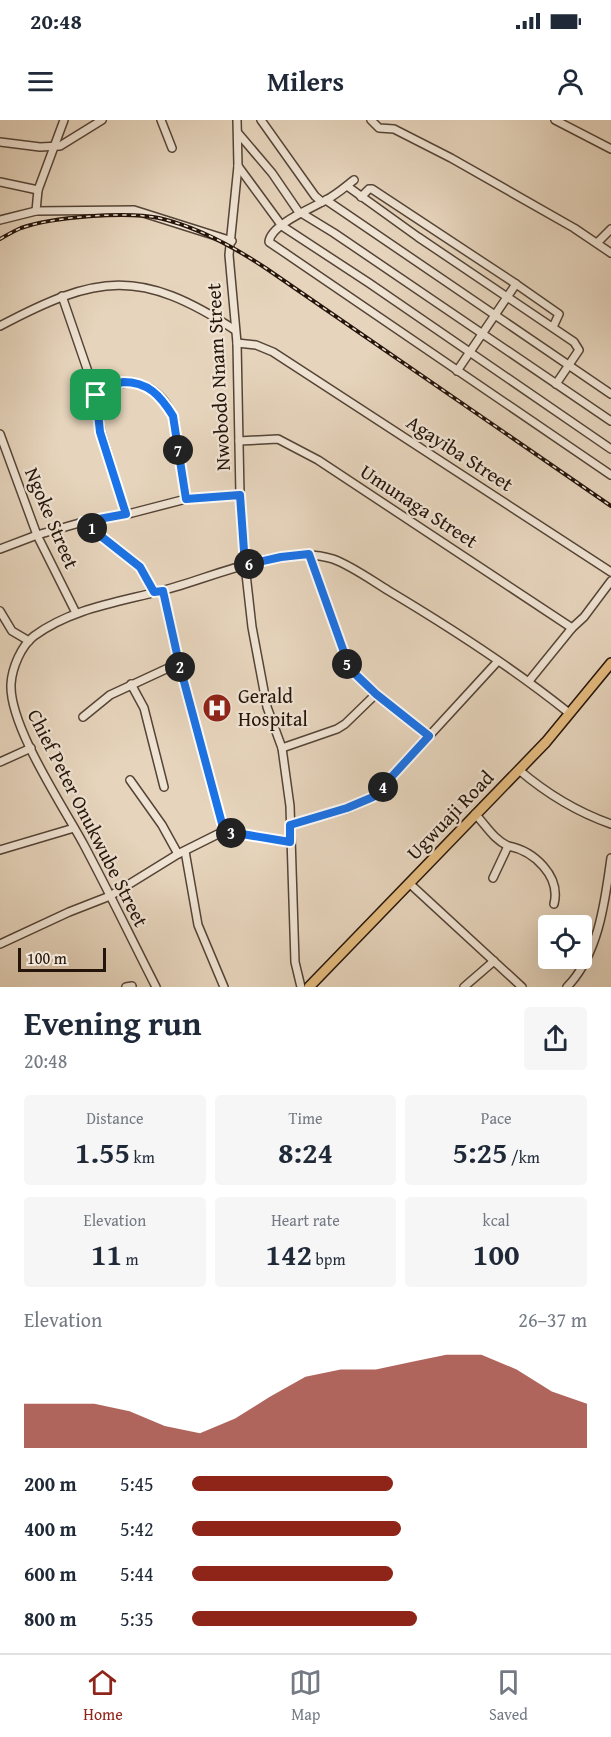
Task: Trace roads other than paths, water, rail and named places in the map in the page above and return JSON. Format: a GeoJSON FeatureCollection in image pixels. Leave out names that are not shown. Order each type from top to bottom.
{"type":"FeatureCollection","features":[{"type":"Feature","properties":{"kind":"main road","name":"Ugwuaji Road"},"geometry":{"type":"LineString","coordinates":[[309,987],[546,742],[611,663]]}},
{"type":"Feature","properties":{"kind":"street"},"geometry":{"type":"LineString","coordinates":[[36,211],[38,190],[64,120]]}},
{"type":"Feature","properties":{"kind":"street"},"geometry":{"type":"LineString","coordinates":[[0,142],[54,147],[75,138],[102,120]]}},
{"type":"Feature","properties":{"kind":"street"},"geometry":{"type":"LineString","coordinates":[[161,120],[172,148]]}},
{"type":"Feature","properties":{"kind":"street","name":"Nwobodo Nnam Street"},"geometry":{"type":"LineString","coordinates":[[237,120],[238,166],[229,255],[237,343],[240,495],[245,565],[252,627],[267,706],[282,748],[290,825],[296,962],[302,987]]}},
{"type":"Feature","properties":{"kind":"street"},"geometry":{"type":"LineString","coordinates":[[261,120],[315,196],[611,394]]}},
{"type":"Feature","properties":{"kind":"street"},"geometry":{"type":"LineString","coordinates":[[371,120],[379,128],[391,129],[452,158],[611,253]]}},
{"type":"Feature","properties":{"kind":"street"},"geometry":{"type":"LineString","coordinates":[[391,129],[394,120]]}},
{"type":"Feature","properties":{"kind":"street"},"geometry":{"type":"LineString","coordinates":[[555,120],[611,149]]}},
{"type":"Feature","properties":{"kind":"street"},"geometry":{"type":"LineString","coordinates":[[238,133],[272,173],[301,213],[611,421]]}},
{"type":"Feature","properties":{"kind":"street"},"geometry":{"type":"LineString","coordinates":[[238,166],[282,226],[611,449]]}},
{"type":"Feature","properties":{"kind":"street"},"geometry":{"type":"LineString","coordinates":[[354,180],[282,226],[270,236],[269,242],[611,475]]}},
{"type":"Feature","properties":{"kind":"street"},"geometry":{"type":"LineString","coordinates":[[0,182],[38,190]]}},
{"type":"Feature","properties":{"kind":"street"},"geometry":{"type":"LineString","coordinates":[[347,186],[553,327],[578,347],[579,350],[556,384]]}},
{"type":"Feature","properties":{"kind":"street"},"geometry":{"type":"LineString","coordinates":[[361,197],[372,189],[516,284],[559,314],[553,327]]}},
{"type":"Feature","properties":{"kind":"street"},"geometry":{"type":"LineString","coordinates":[[0,220],[36,211],[134,210],[232,241]]}},
{"type":"Feature","properties":{"kind":"street"},"geometry":{"type":"LineString","coordinates":[[597,243],[611,229]]}},
{"type":"Feature","properties":{"kind":"street"},"geometry":{"type":"LineString","coordinates":[[458,370],[516,284]]}},
{"type":"Feature","properties":{"kind":"street"},"geometry":{"type":"LineString","coordinates":[[0,326],[63,296],[81,290],[111,285],[147,287],[186,301],[235,330]]}},
{"type":"Feature","properties":{"kind":"street"},"geometry":{"type":"LineString","coordinates":[[63,296],[96,395],[100,432],[126,514]]}},
{"type":"Feature","properties":{"kind":"street","name":"Agayiba Street"},"geometry":{"type":"LineString","coordinates":[[237,343],[256,345],[273,352],[611,572]]}},
{"type":"Feature","properties":{"kind":"street"},"geometry":{"type":"LineString","coordinates":[[96,395],[107,387],[123,382],[137,382],[160,397],[173,416],[186,499]]}},
{"type":"Feature","properties":{"kind":"street","name":"Ngoke Street"},"geometry":{"type":"LineString","coordinates":[[0,434],[37,535],[76,613]]}},
{"type":"Feature","properties":{"kind":"street","name":"Umunaga Street"},"geometry":{"type":"LineString","coordinates":[[239,441],[278,439],[318,460],[572,628]]}},
{"type":"Feature","properties":{"kind":"street"},"geometry":{"type":"LineString","coordinates":[[0,549],[37,535],[83,522],[186,499],[240,495]]}},
{"type":"Feature","properties":{"kind":"street"},"geometry":{"type":"LineString","coordinates":[[83,522],[140,567],[154,592]]}},
{"type":"Feature","properties":{"kind":"street"},"geometry":{"type":"LineString","coordinates":[[309,554],[346,663],[354,674],[376,694],[429,736]]}},
{"type":"Feature","properties":{"kind":"street","name":"Chief Peter Onukwube Street"},"geometry":{"type":"LineString","coordinates":[[156,987],[31,748],[14,708],[11,686],[16,665],[29,641],[38,633],[76,613],[163,591],[245,565],[309,554],[339,561],[404,600],[529,681],[569,713]]}},
{"type":"Feature","properties":{"kind":"street"},"geometry":{"type":"LineString","coordinates":[[529,681],[572,628],[584,617],[611,581]]}},
{"type":"Feature","properties":{"kind":"street"},"geometry":{"type":"LineString","coordinates":[[163,591],[179,663],[224,831]]}},
{"type":"Feature","properties":{"kind":"street"},"geometry":{"type":"LineString","coordinates":[[0,611],[12,631],[29,641]]}},
{"type":"Feature","properties":{"kind":"street"},"geometry":{"type":"LineString","coordinates":[[290,825],[347,808],[373,797],[498,661]]}},
{"type":"Feature","properties":{"kind":"street"},"geometry":{"type":"LineString","coordinates":[[83,717],[110,694],[179,663]]}},
{"type":"Feature","properties":{"kind":"street"},"geometry":{"type":"LineString","coordinates":[[131,684],[144,708],[164,787]]}},
{"type":"Feature","properties":{"kind":"street"},"geometry":{"type":"LineString","coordinates":[[282,748],[337,729],[376,694]]}},
{"type":"Feature","properties":{"kind":"street"},"geometry":{"type":"LineString","coordinates":[[0,762],[31,748]]}},
{"type":"Feature","properties":{"kind":"street"},"geometry":{"type":"LineString","coordinates":[[519,770],[541,789],[587,815],[611,824]]}},
{"type":"Feature","properties":{"kind":"street"},"geometry":{"type":"LineString","coordinates":[[130,780],[182,852],[198,925],[224,987]]}},
{"type":"Feature","properties":{"kind":"street"},"geometry":{"type":"LineString","coordinates":[[475,814],[488,827],[492,835],[543,865],[556,889],[554,904]]}},
{"type":"Feature","properties":{"kind":"street"},"geometry":{"type":"LineString","coordinates":[[0,850],[74,828]]}},
{"type":"Feature","properties":{"kind":"street"},"geometry":{"type":"LineString","coordinates":[[0,945],[69,912],[110,896],[182,852],[224,831],[290,842]]}},
{"type":"Feature","properties":{"kind":"street"},"geometry":{"type":"LineString","coordinates":[[493,878],[508,846]]}},
{"type":"Feature","properties":{"kind":"street"},"geometry":{"type":"LineString","coordinates":[[567,987],[574,980],[593,946],[605,901],[611,858]]}},
{"type":"Feature","properties":{"kind":"street"},"geometry":{"type":"LineString","coordinates":[[409,883],[522,987]]}},
{"type":"Feature","properties":{"kind":"street"},"geometry":{"type":"LineString","coordinates":[[464,987],[495,961]]}},
{"type":"Feature","properties":{"kind":"railway"},"geometry":{"type":"LineString","coordinates":[[0,239],[34,224],[109,215],[159,218],[202,232],[267,269],[611,506]]}},
{"type":"Feature","properties":{"kind":"place","name":"Gerald Hospital"},"geometry":{"type":"Point","coordinates":[217,708]}}]}
